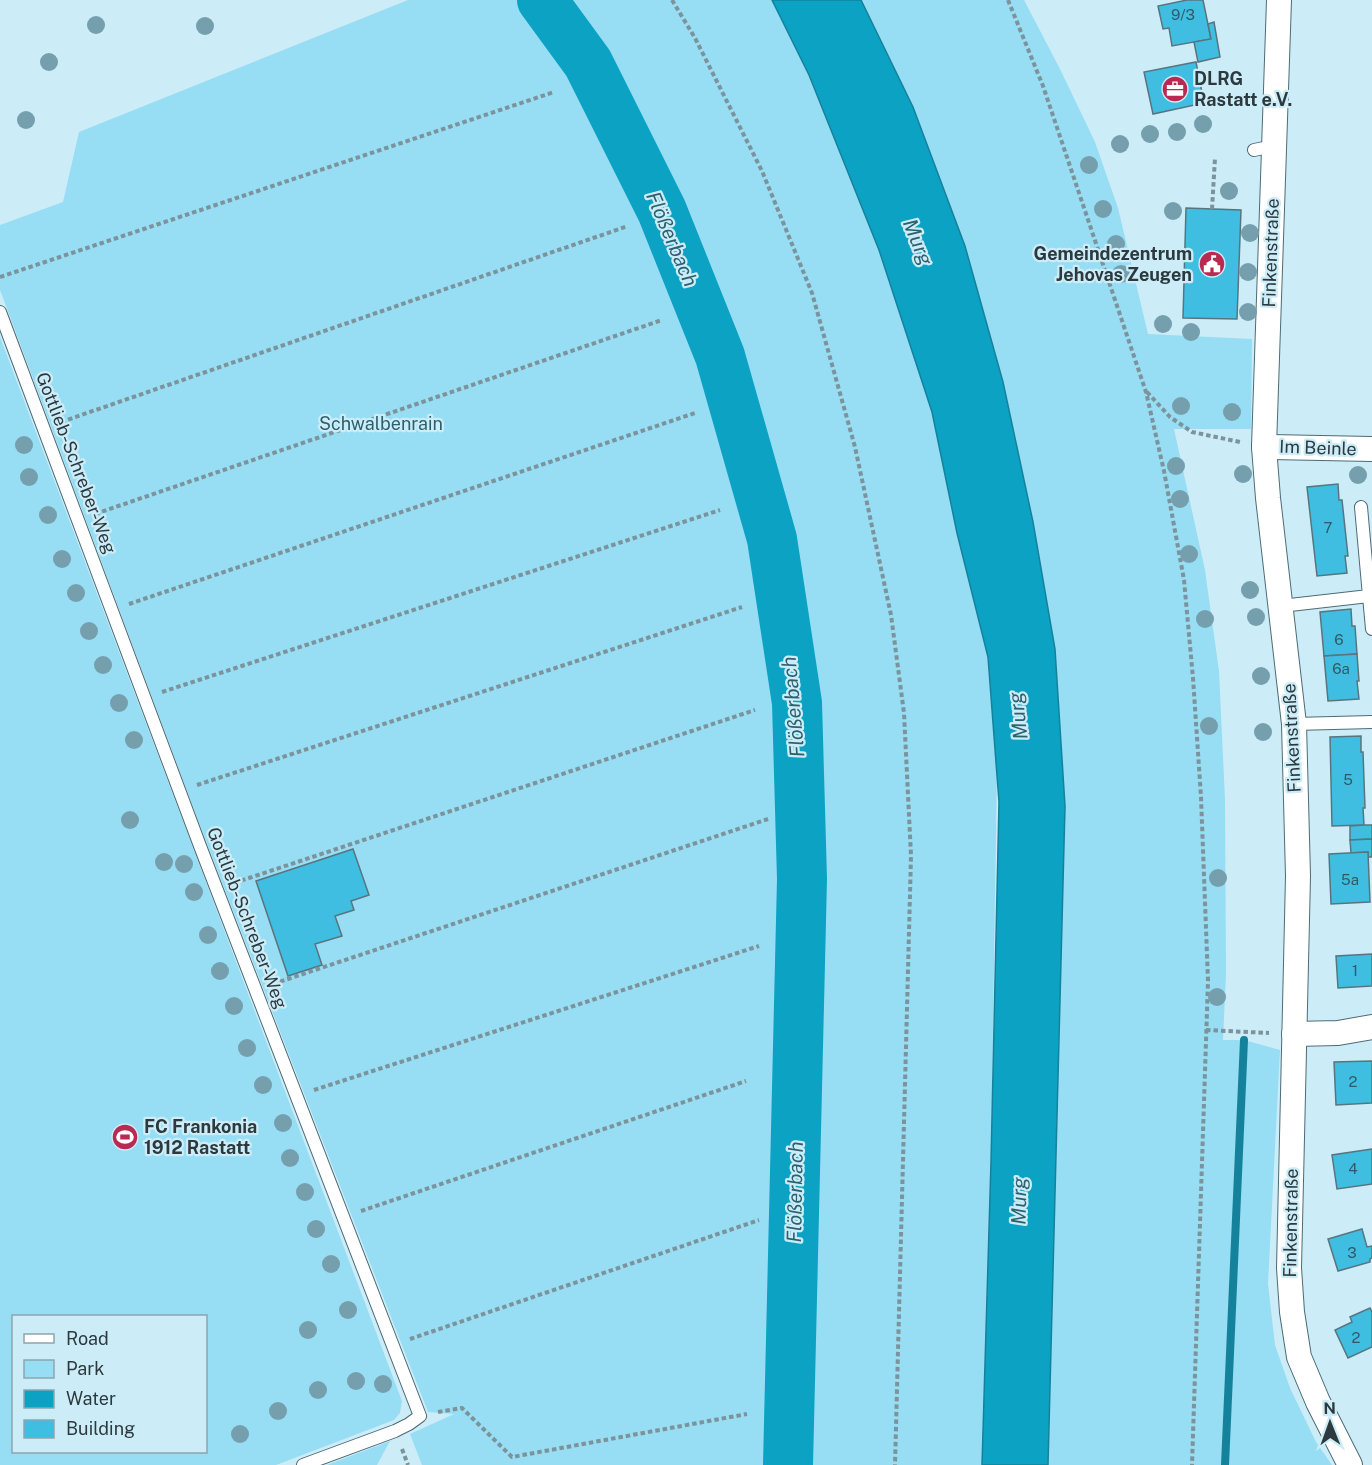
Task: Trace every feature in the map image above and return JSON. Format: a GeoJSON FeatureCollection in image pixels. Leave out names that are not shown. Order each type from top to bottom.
{"type":"FeatureCollection","features":[{"type":"Feature","properties":{"kind":"street","name":"Finkenstraße"},"geometry":{"type":"LineString","coordinates":[[1279,0],[1264,148],[1264,447],[1294,724],[1298,876],[1289,1268],[1292,1312],[1299,1357],[1318,1402],[1350,1465]]}},
{"type":"Feature","properties":{"kind":"street","name":"Im Beinle"},"geometry":{"type":"LineString","coordinates":[[1264,447],[1372,449]]}},
{"type":"Feature","properties":{"kind":"street"},"geometry":{"type":"LineString","coordinates":[[1294,1034],[1338,1033],[1372,1027]]}},
{"type":"Feature","properties":{"kind":"lane","name":"Gottlieb-Schreber-Weg"},"geometry":{"type":"LineString","coordinates":[[0,312],[216,889],[420,1416]]}},
{"type":"Feature","properties":{"kind":"lane"},"geometry":{"type":"LineString","coordinates":[[1361,507],[1372,629]]}},
{"type":"Feature","properties":{"kind":"lane"},"geometry":{"type":"LineString","coordinates":[[1281,606],[1369,596]]}},
{"type":"Feature","properties":{"kind":"lane"},"geometry":{"type":"LineString","coordinates":[[1294,724],[1372,722]]}},
{"type":"Feature","properties":{"kind":"lane"},"geometry":{"type":"LineString","coordinates":[[303,1465],[395,1431],[420,1416]]}},
{"type":"Feature","properties":{"kind":"path"},"geometry":{"type":"LineString","coordinates":[[672,0],[695,38],[762,171],[812,293],[855,447],[891,615],[904,713],[912,856],[895,1465]]}},
{"type":"Feature","properties":{"kind":"path"},"geometry":{"type":"LineString","coordinates":[[1008,0],[1043,86],[1146,392],[1164,471],[1184,580],[1202,808],[1208,981],[1192,1465]]}},
{"type":"Feature","properties":{"kind":"path"},"geometry":{"type":"LineString","coordinates":[[0,277],[554,92]]}},
{"type":"Feature","properties":{"kind":"path"},"geometry":{"type":"LineString","coordinates":[[1212,209],[1215,158]]}},
{"type":"Feature","properties":{"kind":"path"},"geometry":{"type":"LineString","coordinates":[[43,428],[628,226]]}},
{"type":"Feature","properties":{"kind":"path"},"geometry":{"type":"LineString","coordinates":[[78,520],[662,320]]}},
{"type":"Feature","properties":{"kind":"path"},"geometry":{"type":"LineString","coordinates":[[1146,392],[1170,417],[1192,432],[1264,447]]}},
{"type":"Feature","properties":{"kind":"path"},"geometry":{"type":"LineString","coordinates":[[111,610],[695,413]]}},
{"type":"Feature","properties":{"kind":"path"},"geometry":{"type":"LineString","coordinates":[[144,698],[720,510]]}},
{"type":"Feature","properties":{"kind":"path"},"geometry":{"type":"LineString","coordinates":[[179,790],[742,607]]}},
{"type":"Feature","properties":{"kind":"path"},"geometry":{"type":"LineString","coordinates":[[216,889],[755,710]]}},
{"type":"Feature","properties":{"kind":"path"},"geometry":{"type":"LineString","coordinates":[[255,989],[768,819]]}},
{"type":"Feature","properties":{"kind":"path"},"geometry":{"type":"LineString","coordinates":[[296,1095],[759,946]]}},
{"type":"Feature","properties":{"kind":"path"},"geometry":{"type":"LineString","coordinates":[[1206,1030],[1294,1034]]}},
{"type":"Feature","properties":{"kind":"path"},"geometry":{"type":"LineString","coordinates":[[343,1217],[746,1081]]}},
{"type":"Feature","properties":{"kind":"path"},"geometry":{"type":"LineString","coordinates":[[392,1345],[759,1220]]}},
{"type":"Feature","properties":{"kind":"path"},"geometry":{"type":"LineString","coordinates":[[420,1416],[462,1408],[513,1457],[747,1414]]}},
{"type":"Feature","properties":{"kind":"green space","name":"Schwalbenrain"},"geometry":{"type":"Polygon","coordinates":[[[408,0],[534,0],[549,21],[654,215],[708,363],[760,541],[787,703],[796,880],[779,1465],[422,1465],[410,1434],[454,1414],[428,1412],[199,823],[0,290],[0,225],[63,202],[79,132],[408,0]]]}},
{"type":"Feature","properties":{"kind":"green space"},"geometry":{"type":"Polygon","coordinates":[[[555,0],[772,0],[809,75],[879,250],[932,412],[957,533],[988,657],[997,767],[991,1162],[982,1465],[797,1465],[812,884],[806,702],[780,540],[729,358],[670,211],[597,62],[555,0]]]}},
{"type":"Feature","properties":{"kind":"green space"},"geometry":{"type":"Polygon","coordinates":[[[861,0],[1024,0],[1095,142],[1118,208],[1148,334],[1252,339],[1251,429],[1174,429],[1205,570],[1219,671],[1225,800],[1226,974],[1223,1040],[1244,1040],[1280,1050],[1268,1284],[1275,1345],[1290,1388],[1316,1442],[1332,1465],[1048,1465],[1065,806],[1055,649],[1033,522],[965,246],[913,107],[861,0]]]}},
{"type":"Feature","properties":{"kind":"green space"},"geometry":{"type":"Polygon","coordinates":[[[0,337],[402,1401],[400,1413],[394,1420],[276,1465],[0,1465],[0,337]]]}},
{"type":"Feature","properties":{"kind":"green space"},"geometry":{"type":"Polygon","coordinates":[[[390,1441],[377,1465],[327,1465],[390,1441]]]}},
{"type":"Feature","properties":{"kind":"water","name":"Murg"},"geometry":{"type":"Polygon","coordinates":[[[772,0],[861,0],[913,107],[965,246],[1003,382],[1033,522],[1055,649],[1065,806],[1048,1465],[982,1465],[999,802],[988,657],[957,533],[932,412],[879,250],[809,75],[772,0]]]}},
{"type":"Feature","properties":{"kind":"building"},"geometry":{"type":"Polygon","coordinates":[[[1187,0],[1203,0],[1211,39],[1172,46],[1169,28],[1163,29],[1158,6],[1187,0]]]}},
{"type":"Feature","properties":{"kind":"building"},"geometry":{"type":"Polygon","coordinates":[[[1214,22],[1220,57],[1198,62],[1194,42],[1211,39],[1208,24],[1214,22]]]}},
{"type":"Feature","properties":{"kind":"building"},"geometry":{"type":"Polygon","coordinates":[[[1196,62],[1204,103],[1153,114],[1144,72],[1196,62]]]}},
{"type":"Feature","properties":{"kind":"building","name":"Gemeindezentrum Jehovas Zeugen"},"geometry":{"type":"Polygon","coordinates":[[[1186,208],[1241,210],[1237,319],[1183,318],[1186,208]]]}},
{"type":"Feature","properties":{"kind":"building"},"geometry":{"type":"Polygon","coordinates":[[[1338,484],[1348,556],[1345,556],[1347,573],[1317,576],[1307,487],[1338,484]]]}},
{"type":"Feature","properties":{"kind":"building"},"geometry":{"type":"Polygon","coordinates":[[[1351,609],[1357,654],[1324,656],[1320,612],[1351,609]]]}},
{"type":"Feature","properties":{"kind":"building"},"geometry":{"type":"Polygon","coordinates":[[[1357,654],[1359,699],[1328,701],[1324,656],[1357,654]]]}},
{"type":"Feature","properties":{"kind":"building"},"geometry":{"type":"Polygon","coordinates":[[[1361,736],[1364,825],[1332,826],[1330,737],[1361,736]]]}},
{"type":"Feature","properties":{"kind":"building"},"geometry":{"type":"Polygon","coordinates":[[[1372,825],[1372,839],[1350,840],[1350,826],[1372,825]]]}},
{"type":"Feature","properties":{"kind":"building"},"geometry":{"type":"Polygon","coordinates":[[[1372,839],[1372,857],[1368,857],[1368,852],[1351,853],[1350,840],[1372,839]]]}},
{"type":"Feature","properties":{"kind":"building"},"geometry":{"type":"Polygon","coordinates":[[[353,849],[369,895],[351,901],[354,910],[335,916],[342,936],[315,944],[322,965],[288,976],[256,881],[353,849]]]}},
{"type":"Feature","properties":{"kind":"building"},"geometry":{"type":"Polygon","coordinates":[[[1368,852],[1370,902],[1331,904],[1329,854],[1368,852]]]}},
{"type":"Feature","properties":{"kind":"building"},"geometry":{"type":"Polygon","coordinates":[[[1372,954],[1372,986],[1338,988],[1336,956],[1372,954]]]}},
{"type":"Feature","properties":{"kind":"building"},"geometry":{"type":"Polygon","coordinates":[[[1372,1061],[1372,1103],[1336,1105],[1334,1062],[1372,1061]]]}},
{"type":"Feature","properties":{"kind":"building"},"geometry":{"type":"Polygon","coordinates":[[[1372,1149],[1372,1184],[1337,1189],[1332,1155],[1372,1149]]]}},
{"type":"Feature","properties":{"kind":"building"},"geometry":{"type":"Polygon","coordinates":[[[1362,1229],[1367,1247],[1372,1246],[1370,1262],[1338,1271],[1328,1239],[1362,1229]]]}},
{"type":"Feature","properties":{"kind":"building"},"geometry":{"type":"Polygon","coordinates":[[[1370,1308],[1372,1347],[1348,1358],[1335,1330],[1352,1322],[1350,1317],[1370,1308]]]}},
{"type":"Feature","properties":{"kind":"waterway","name":"Flößerbach"},"geometry":{"type":"LineString","coordinates":[[542,0],[588,63],[662,211],[720,356],[772,539],[797,703],[802,879],[788,1465]]}},
{"type":"Feature","properties":{"kind":"waterway"},"geometry":{"type":"LineString","coordinates":[[1225,1465],[1244,1040]]}},
{"type":"Feature","properties":{"kind":"place","name":"DLRG Rastatt e.V."},"geometry":{"type":"Point","coordinates":[1175,89]}},
{"type":"Feature","properties":{"kind":"place","name":"Gemeindezentrum Jehovas Zeugen"},"geometry":{"type":"Point","coordinates":[1212,264]}},
{"type":"Feature","properties":{"kind":"place","name":"FC Frankonia 1912 Rastatt"},"geometry":{"type":"Point","coordinates":[125,1137]}}]}
